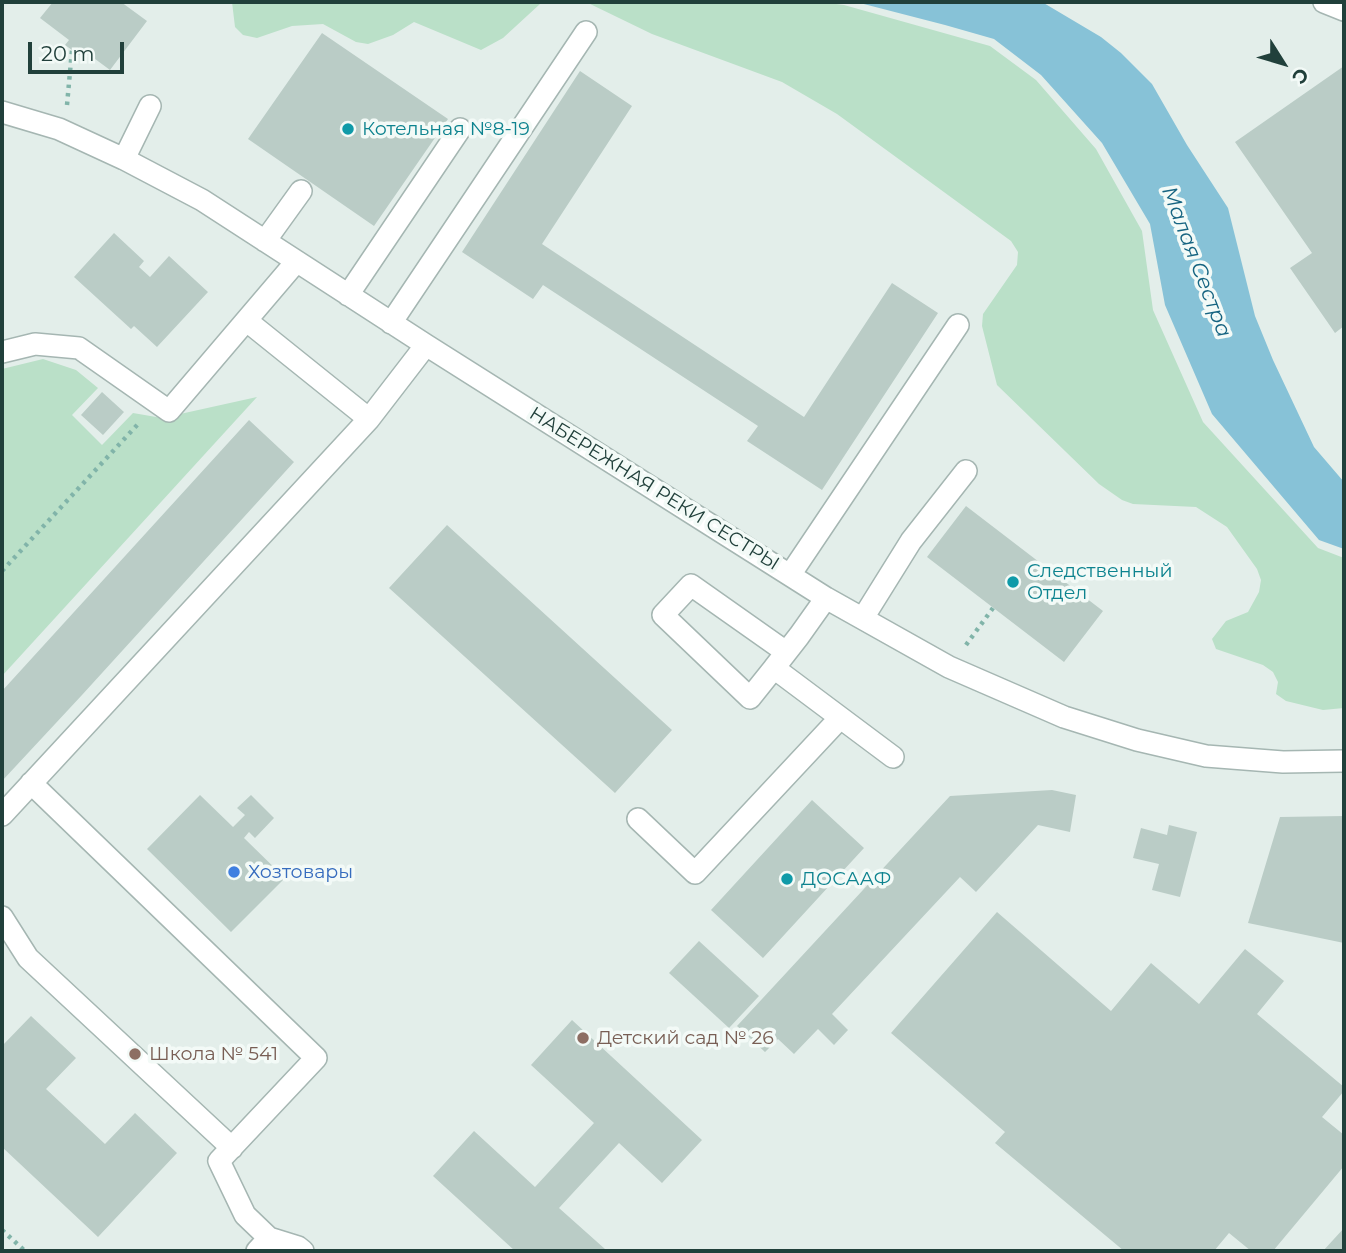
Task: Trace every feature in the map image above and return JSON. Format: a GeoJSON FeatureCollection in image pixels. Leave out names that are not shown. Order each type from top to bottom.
{"type":"FeatureCollection","features":[{"type":"Feature","properties":{"kind":"street"},"geometry":{"type":"LineString","coordinates":[[1324,2],[1344,10]]}},
{"type":"Feature","properties":{"kind":"street"},"geometry":{"type":"LineString","coordinates":[[391,323],[586,32]]}},
{"type":"Feature","properties":{"kind":"street"},"geometry":{"type":"LineString","coordinates":[[124,159],[150,106]]}},
{"type":"Feature","properties":{"kind":"street","name":"НАБЕРЕЖНАЯ РЕКИ СЕСТРЫ"},"geometry":{"type":"LineString","coordinates":[[2,112],[59,129],[202,200],[826,598],[962,673],[1064,717],[1137,740],[1206,756],[1283,762],[1344,761]]}},
{"type":"Feature","properties":{"kind":"street"},"geometry":{"type":"LineString","coordinates":[[348,295],[460,128]]}},
{"type":"Feature","properties":{"kind":"street"},"geometry":{"type":"LineString","coordinates":[[265,242],[301,191]]}},
{"type":"Feature","properties":{"kind":"street"},"geometry":{"type":"LineString","coordinates":[[2,352],[35,344],[79,348],[169,411],[296,262]]}},
{"type":"Feature","properties":{"kind":"street"},"geometry":{"type":"LineString","coordinates":[[247,321],[369,419]]}},
{"type":"Feature","properties":{"kind":"street"},"geometry":{"type":"LineString","coordinates":[[790,575],[958,325]]}},
{"type":"Feature","properties":{"kind":"street"},"geometry":{"type":"LineString","coordinates":[[2,815],[369,419],[426,345]]}},
{"type":"Feature","properties":{"kind":"street"},"geometry":{"type":"LineString","coordinates":[[863,618],[911,541],[966,471]]}},
{"type":"Feature","properties":{"kind":"street"},"geometry":{"type":"LineString","coordinates":[[826,598],[780,660],[750,698],[663,615],[691,586],[780,660],[840,718],[893,757]]}},
{"type":"Feature","properties":{"kind":"street"},"geometry":{"type":"LineString","coordinates":[[638,820],[695,873],[840,718]]}},
{"type":"Feature","properties":{"kind":"street"},"geometry":{"type":"LineString","coordinates":[[31,783],[316,1058],[219,1161],[245,1215],[263,1244],[298,1247],[303,1251]]}},
{"type":"Feature","properties":{"kind":"street"},"geometry":{"type":"LineString","coordinates":[[2,917],[28,958],[232,1148]]}},
{"type":"Feature","properties":{"kind":"path"},"geometry":{"type":"LineString","coordinates":[[67,107],[72,50]]}},
{"type":"Feature","properties":{"kind":"path"},"geometry":{"type":"LineString","coordinates":[[2,571],[158,403]]}},
{"type":"Feature","properties":{"kind":"path"},"geometry":{"type":"LineString","coordinates":[[966,645],[993,608]]}},
{"type":"Feature","properties":{"kind":"path"},"geometry":{"type":"LineString","coordinates":[[2,1230],[25,1251]]}},
{"type":"Feature","properties":{"kind":"green space"},"geometry":{"type":"Polygon","coordinates":[[[232,2],[548,2],[540,4],[503,38],[481,50],[414,22],[393,35],[368,44],[356,42],[323,24],[292,26],[257,38],[243,35],[235,27],[232,2]]]}},
{"type":"Feature","properties":{"kind":"green space"},"geometry":{"type":"Polygon","coordinates":[[[586,2],[821,2],[844,5],[990,46],[1036,80],[1096,149],[1142,231],[1153,310],[1203,422],[1318,548],[1344,558],[1344,708],[1323,710],[1286,701],[1276,694],[1278,682],[1273,672],[1263,665],[1216,649],[1212,639],[1226,621],[1248,612],[1259,592],[1261,580],[1257,569],[1227,527],[1196,507],[1133,504],[1122,500],[1099,484],[997,385],[982,326],[983,314],[1017,265],[1018,252],[1011,241],[837,114],[782,82],[652,34],[586,2]]]}},
{"type":"Feature","properties":{"kind":"green space"},"geometry":{"type":"Polygon","coordinates":[[[43,359],[76,370],[98,388],[72,415],[102,445],[133,413],[162,418],[257,397],[2,676],[2,369],[43,359]]]}},
{"type":"Feature","properties":{"kind":"water","name":"Малая Сестра"},"geometry":{"type":"Polygon","coordinates":[[[856,2],[1042,2],[1101,37],[1152,84],[1228,208],[1255,316],[1273,360],[1314,447],[1344,482],[1344,549],[1319,540],[1212,414],[1165,305],[1150,224],[1102,143],[1041,75],[994,39],[856,2]]]}},
{"type":"Feature","properties":{"kind":"building"},"geometry":{"type":"Polygon","coordinates":[[[53,2],[121,2],[147,21],[110,70],[83,50],[79,55],[65,45],[69,40],[40,18],[53,2]]]}},
{"type":"Feature","properties":{"kind":"building","name":"Котельная №8-19"},"geometry":{"type":"Polygon","coordinates":[[[322,33],[448,119],[374,226],[248,139],[322,33]]]}},
{"type":"Feature","properties":{"kind":"building"},"geometry":{"type":"Polygon","coordinates":[[[1344,66],[1344,326],[1335,333],[1290,268],[1312,253],[1235,142],[1344,66]]]}},
{"type":"Feature","properties":{"kind":"building"},"geometry":{"type":"Polygon","coordinates":[[[580,71],[632,106],[542,244],[804,417],[892,283],[938,313],[822,490],[747,441],[758,426],[543,285],[533,299],[462,252],[580,71]]]}},
{"type":"Feature","properties":{"kind":"building"},"geometry":{"type":"Polygon","coordinates":[[[114,233],[144,261],[139,267],[150,277],[169,256],[208,292],[157,347],[134,326],[131,329],[74,277],[114,233]]]}},
{"type":"Feature","properties":{"kind":"building"},"geometry":{"type":"Polygon","coordinates":[[[102,392],[124,412],[103,435],[81,415],[102,392]]]}},
{"type":"Feature","properties":{"kind":"building"},"geometry":{"type":"Polygon","coordinates":[[[249,420],[294,462],[2,781],[2,691],[249,420]]]}},
{"type":"Feature","properties":{"kind":"building","name":"Следственный Отдел"},"geometry":{"type":"Polygon","coordinates":[[[966,506],[1103,611],[1064,662],[927,557],[966,506]]]}},
{"type":"Feature","properties":{"kind":"building"},"geometry":{"type":"Polygon","coordinates":[[[447,525],[672,730],[615,793],[389,588],[447,525]]]}},
{"type":"Feature","properties":{"kind":"building"},"geometry":{"type":"Polygon","coordinates":[[[1052,790],[1076,795],[1070,832],[1038,825],[976,892],[960,877],[832,1014],[848,1030],[834,1045],[818,1029],[794,1054],[778,1039],[765,1052],[737,1026],[950,796],[1052,790]]]}},
{"type":"Feature","properties":{"kind":"building"},"geometry":{"type":"Polygon","coordinates":[[[200,795],[233,827],[245,815],[237,808],[251,795],[274,818],[255,838],[249,832],[244,838],[285,878],[231,932],[147,849],[200,795]]]}},
{"type":"Feature","properties":{"kind":"building","name":"ДОСААФ"},"geometry":{"type":"Polygon","coordinates":[[[812,800],[864,848],[763,958],[711,910],[812,800]]]}},
{"type":"Feature","properties":{"kind":"building"},"geometry":{"type":"Polygon","coordinates":[[[1344,816],[1344,943],[1248,923],[1280,817],[1344,816]]]}},
{"type":"Feature","properties":{"kind":"building"},"geometry":{"type":"Polygon","coordinates":[[[1169,825],[1197,832],[1180,897],[1152,890],[1159,864],[1133,858],[1141,828],[1167,835],[1169,825]]]}},
{"type":"Feature","properties":{"kind":"building"},"geometry":{"type":"Polygon","coordinates":[[[997,912],[1111,1011],[1151,963],[1199,1004],[1245,949],[1284,981],[1257,1014],[1344,1087],[1344,1091],[1322,1117],[1344,1135],[1344,1166],[1273,1251],[1251,1251],[1229,1233],[1214,1251],[1124,1251],[995,1143],[1005,1132],[891,1033],[997,912]]]}},
{"type":"Feature","properties":{"kind":"building"},"geometry":{"type":"Polygon","coordinates":[[[699,941],[759,996],[729,1028],[669,973],[699,941]]]}},
{"type":"Feature","properties":{"kind":"building"},"geometry":{"type":"Polygon","coordinates":[[[31,1016],[76,1058],[46,1089],[105,1144],[135,1113],[177,1153],[98,1237],[2,1147],[2,1046],[31,1016]]]}},
{"type":"Feature","properties":{"kind":"building"},"geometry":{"type":"Polygon","coordinates":[[[572,1020],[702,1140],[662,1183],[619,1143],[559,1208],[605,1249],[603,1251],[515,1251],[433,1176],[474,1131],[535,1187],[594,1123],[531,1065],[572,1020]]]}},
{"type":"Feature","properties":{"kind":"building"},"geometry":{"type":"Polygon","coordinates":[[[1344,1228],[1344,1251],[1323,1251],[1344,1228]]]}},
{"type":"Feature","properties":{"kind":"place","name":"Котельная №8-19"},"geometry":{"type":"Point","coordinates":[348,129]}},
{"type":"Feature","properties":{"kind":"place","name":"Следственный Отдел"},"geometry":{"type":"Point","coordinates":[1013,582]}},
{"type":"Feature","properties":{"kind":"place","name":"Хозтовары"},"geometry":{"type":"Point","coordinates":[234,872]}},
{"type":"Feature","properties":{"kind":"place","name":"ДОСААФ"},"geometry":{"type":"Point","coordinates":[787,879]}},
{"type":"Feature","properties":{"kind":"place","name":"Детский сад № 26"},"geometry":{"type":"Point","coordinates":[583,1038]}},
{"type":"Feature","properties":{"kind":"place","name":"Школа № 541"},"geometry":{"type":"Point","coordinates":[135,1054]}}]}
